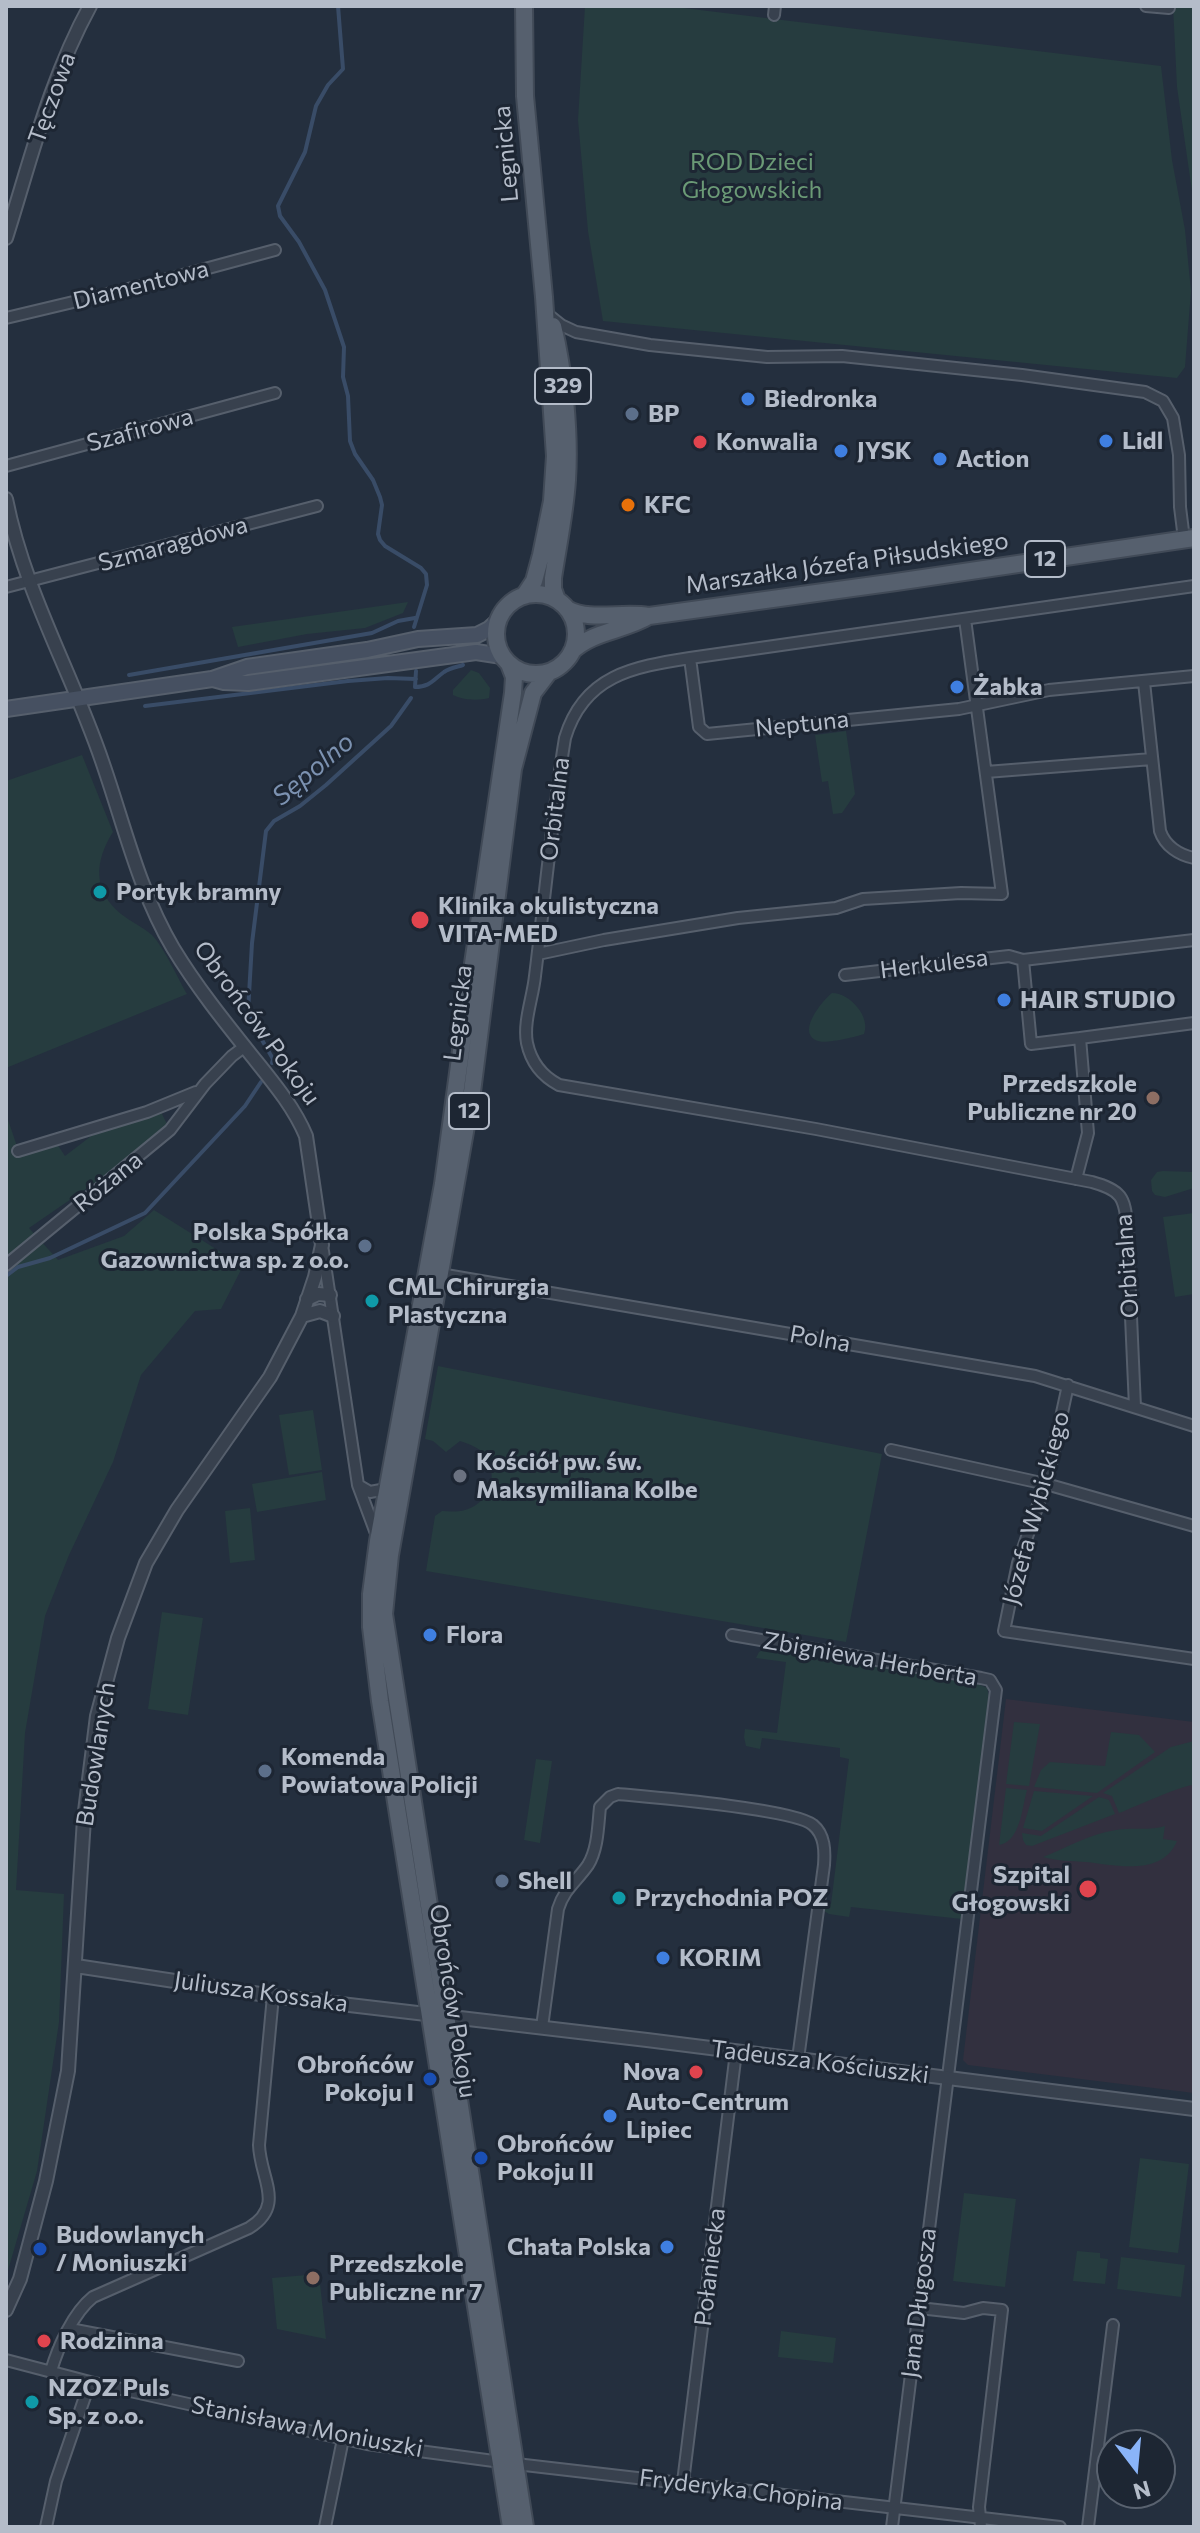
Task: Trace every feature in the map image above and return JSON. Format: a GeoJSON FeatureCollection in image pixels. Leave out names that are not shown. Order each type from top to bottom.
{"type":"FeatureCollection","features":[{"type":"Feature","properties":{"kind":"main road","name":"Legnicka"},"geometry":{"type":"LineString","coordinates":[[524,6],[525,96],[554,422],[554,485],[536,573],[524,596]]}},
{"type":"Feature","properties":{"kind":"main road","name":"Legnicka"},"geometry":{"type":"LineString","coordinates":[[544,297],[558,346],[568,461],[553,578],[553,589],[562,605]]}},
{"type":"Feature","properties":{"kind":"main road","name":"Marszałka Józefa Piłsudskiego"},"geometry":{"type":"LineString","coordinates":[[572,651],[593,637],[628,627],[649,616],[1189,538]]}},
{"type":"Feature","properties":{"kind":"main road","name":"12"},"geometry":{"type":"LineString","coordinates":[[524,596],[541,595],[562,605]]}},
{"type":"Feature","properties":{"kind":"main road"},"geometry":{"type":"LineString","coordinates":[[6,709],[212,679],[247,667],[367,650],[409,640],[477,635],[489,629],[510,604],[524,596]]}},
{"type":"Feature","properties":{"kind":"main road","name":"Marszałka Józefa Piłsudskiego"},"geometry":{"type":"LineString","coordinates":[[562,605],[582,615],[636,613],[649,616]]}},
{"type":"Feature","properties":{"kind":"main road"},"geometry":{"type":"LineString","coordinates":[[562,605],[572,617],[576,634],[572,651]]}},
{"type":"Feature","properties":{"kind":"main road","name":"12"},"geometry":{"type":"LineString","coordinates":[[498,621],[497,643],[506,660]]}},
{"type":"Feature","properties":{"kind":"main road","name":"12"},"geometry":{"type":"LineString","coordinates":[[549,672],[563,664],[572,651]]}},
{"type":"Feature","properties":{"kind":"main road"},"geometry":{"type":"LineString","coordinates":[[212,679],[248,683],[476,652],[506,660],[528,673],[549,672]]}},
{"type":"Feature","properties":{"kind":"main road","name":"Legnicka"},"geometry":{"type":"LineString","coordinates":[[378,1541],[443,1184],[513,693],[514,677],[506,660]]}},
{"type":"Feature","properties":{"kind":"main road","name":"Legnicka"},"geometry":{"type":"LineString","coordinates":[[390,1555],[472,1092],[513,769],[533,693],[549,672]]}},
{"type":"Feature","properties":{"kind":"main road","name":"Obrońców Pokoju"},"geometry":{"type":"LineString","coordinates":[[378,1541],[371,1594],[372,1648],[438,2015],[509,2463],[525,2527]]}},
{"type":"Feature","properties":{"kind":"main road","name":"Obrońców Pokoju"},"geometry":{"type":"LineString","coordinates":[[390,1555],[384,1614],[438,2015]]}},
{"type":"Feature","properties":{"kind":"main road","name":"Obrońców Pokoju"},"geometry":{"type":"LineString","coordinates":[[509,2463],[511,2527]]}},
{"type":"Feature","properties":{"kind":"street","name":"Tęczowa"},"geometry":{"type":"LineString","coordinates":[[6,238],[61,67],[90,6]]}},
{"type":"Feature","properties":{"kind":"street"},"geometry":{"type":"LineString","coordinates":[[1146,6],[1169,8]]}},
{"type":"Feature","properties":{"kind":"street","name":"Diamentowa"},"geometry":{"type":"LineString","coordinates":[[6,318],[275,250]]}},
{"type":"Feature","properties":{"kind":"street"},"geometry":{"type":"LineString","coordinates":[[550,315],[576,332],[672,347],[767,357],[842,356],[1105,385],[1154,395],[1168,407],[1176,429],[1189,538]]}},
{"type":"Feature","properties":{"kind":"street"},"geometry":{"type":"LineString","coordinates":[[548,367],[558,346],[576,332]]}},
{"type":"Feature","properties":{"kind":"street","name":"Szafirowa"},"geometry":{"type":"LineString","coordinates":[[6,466],[275,393]]}},
{"type":"Feature","properties":{"kind":"street"},"geometry":{"type":"LineString","coordinates":[[6,499],[29,582],[78,699]]}},
{"type":"Feature","properties":{"kind":"street","name":"Szmaragdowa"},"geometry":{"type":"LineString","coordinates":[[6,587],[317,506]]}},
{"type":"Feature","properties":{"kind":"street","name":"Orbitalna"},"geometry":{"type":"LineString","coordinates":[[1135,1407],[1126,1211],[1117,1191],[1076,1179],[816,1129],[559,1085],[541,1072],[531,1057],[526,1040],[569,724],[591,694],[611,677],[640,666],[690,658],[1194,586]]}},
{"type":"Feature","properties":{"kind":"street"},"geometry":{"type":"LineString","coordinates":[[538,954],[738,918],[836,908],[863,899],[961,893],[1002,894],[965,619]]}},
{"type":"Feature","properties":{"kind":"street","name":"Neptuna"},"geometry":{"type":"LineString","coordinates":[[690,658],[698,722],[701,731],[707,734],[959,709],[1049,690],[1194,676]]}},
{"type":"Feature","properties":{"kind":"street"},"geometry":{"type":"LineString","coordinates":[[1144,682],[1160,831],[1162,838],[1178,852],[1194,858]]}},
{"type":"Feature","properties":{"kind":"street","name":"Obrońców Pokoju"},"geometry":{"type":"LineString","coordinates":[[78,699],[160,926],[188,971],[283,1098],[306,1136],[358,1485],[378,1541]]}},
{"type":"Feature","properties":{"kind":"street"},"geometry":{"type":"LineString","coordinates":[[986,772],[1152,759]]}},
{"type":"Feature","properties":{"kind":"street","name":"Herkulesa"},"geometry":{"type":"LineString","coordinates":[[845,975],[1009,956],[1023,960],[1194,940]]}},
{"type":"Feature","properties":{"kind":"street","name":"Herkulesa"},"geometry":{"type":"LineString","coordinates":[[1023,960],[1031,1044],[1194,1023]]}},
{"type":"Feature","properties":{"kind":"street"},"geometry":{"type":"LineString","coordinates":[[1076,1179],[1088,1133],[1080,1038]]}},
{"type":"Feature","properties":{"kind":"street","name":"Różana"},"geometry":{"type":"LineString","coordinates":[[6,1265],[170,1130],[201,1089],[244,1047]]}},
{"type":"Feature","properties":{"kind":"street","name":"Różana"},"geometry":{"type":"LineString","coordinates":[[18,1151],[147,1112],[201,1089]]}},
{"type":"Feature","properties":{"kind":"street","name":"Budowlanych"},"geometry":{"type":"LineString","coordinates":[[6,2310],[20,2279],[46,2181],[68,2071],[84,1819],[96,1723],[127,1608],[157,1542],[270,1377],[302,1316],[322,1245]]}},
{"type":"Feature","properties":{"kind":"street","name":"Polna"},"geometry":{"type":"LineString","coordinates":[[440,1274],[1019,1373],[1068,1385],[1194,1426]]}},
{"type":"Feature","properties":{"kind":"street"},"geometry":{"type":"LineString","coordinates":[[307,1299],[318,1294],[330,1295]]}},
{"type":"Feature","properties":{"kind":"street"},"geometry":{"type":"LineString","coordinates":[[302,1316],[320,1311],[333,1316]]}},
{"type":"Feature","properties":{"kind":"street","name":"Józefa Wybickiego"},"geometry":{"type":"LineString","coordinates":[[1068,1385],[1046,1484],[1018,1563],[1004,1631],[1194,1659]]}},
{"type":"Feature","properties":{"kind":"street"},"geometry":{"type":"LineString","coordinates":[[891,1450],[1046,1484],[1194,1526]]}},
{"type":"Feature","properties":{"kind":"street"},"geometry":{"type":"LineString","coordinates":[[358,1485],[370,1492],[381,1490],[389,1484]]}},
{"type":"Feature","properties":{"kind":"street","name":"Zbigniewa Herberta"},"geometry":{"type":"LineString","coordinates":[[732,1635],[981,1678],[994,1684],[996,1705],[947,2078]]}},
{"type":"Feature","properties":{"kind":"street"},"geometry":{"type":"LineString","coordinates":[[542,2027],[558,1909],[565,1892],[593,1856],[603,1801],[618,1794],[767,1811],[812,1823],[824,1842],[824,1865],[798,2059]]}},
{"type":"Feature","properties":{"kind":"street","name":"Juliusza Kossaka"},"geometry":{"type":"LineString","coordinates":[[76,1966],[273,1996],[438,2015]]}},
{"type":"Feature","properties":{"kind":"street"},"geometry":{"type":"LineString","coordinates":[[51,2371],[70,2329],[85,2303],[93,2297],[262,2219],[269,2207],[259,2145],[273,1996]]}},
{"type":"Feature","properties":{"kind":"street","name":"Tadeusza Kościuszki"},"geometry":{"type":"LineString","coordinates":[[438,2015],[1194,2109]]}},
{"type":"Feature","properties":{"kind":"street","name":"Połaniecka"},"geometry":{"type":"LineString","coordinates":[[683,2482],[736,2052]]}},
{"type":"Feature","properties":{"kind":"street","name":"Jana Długosza"},"geometry":{"type":"LineString","coordinates":[[892,2527],[947,2078]]}},
{"type":"Feature","properties":{"kind":"street"},"geometry":{"type":"LineString","coordinates":[[919,2308],[964,2313],[983,2308],[1002,2310],[979,2507],[980,2522]]}},
{"type":"Feature","properties":{"kind":"street"},"geometry":{"type":"LineString","coordinates":[[1088,2527],[1113,2325]]}},
{"type":"Feature","properties":{"kind":"street"},"geometry":{"type":"LineString","coordinates":[[70,2329],[238,2361]]}},
{"type":"Feature","properties":{"kind":"street","name":"Stanisława Moniuszki"},"geometry":{"type":"LineString","coordinates":[[6,2360],[343,2439],[509,2463]]}},
{"type":"Feature","properties":{"kind":"street"},"geometry":{"type":"LineString","coordinates":[[46,2527],[56,2481],[90,2382]]}},
{"type":"Feature","properties":{"kind":"street"},"geometry":{"type":"LineString","coordinates":[[325,2527],[343,2439]]}},
{"type":"Feature","properties":{"kind":"street","name":"Fryderyka Chopina"},"geometry":{"type":"LineString","coordinates":[[509,2463],[894,2508],[980,2522],[1060,2527]]}},
{"type":"Feature","properties":{"kind":"shaded area","name":"Szpital Głogowski"},"geometry":{"type":"Polygon","coordinates":[[[1006,1699],[1194,1722],[1194,2093],[968,2065],[963,2060],[1006,1699]]]}},
{"type":"Feature","properties":{"kind":"green space","name":"ROD Dzieci Głogowskich"},"geometry":{"type":"Polygon","coordinates":[[[585,6],[667,6],[1161,66],[1191,291],[1185,367],[1177,378],[603,321],[588,231],[578,120],[585,6]]]}},
{"type":"Feature","properties":{"kind":"green space"},"geometry":{"type":"Polygon","coordinates":[[[1173,6],[1194,6],[1194,205],[1177,87],[1173,6]]]}},
{"type":"Feature","properties":{"kind":"green space"},"geometry":{"type":"Polygon","coordinates":[[[408,602],[403,613],[365,628],[307,634],[238,647],[232,627],[408,602]]]}},
{"type":"Feature","properties":{"kind":"green space"},"geometry":{"type":"Polygon","coordinates":[[[471,670],[479,673],[490,688],[489,698],[470,700],[453,695],[453,690],[471,670]]]}},
{"type":"Feature","properties":{"kind":"green space"},"geometry":{"type":"Polygon","coordinates":[[[846,731],[855,794],[842,813],[833,814],[828,781],[822,782],[815,735],[846,731]]]}},
{"type":"Feature","properties":{"kind":"green space"},"geometry":{"type":"Polygon","coordinates":[[[82,755],[113,832],[100,865],[99,876],[105,896],[121,914],[152,935],[187,994],[6,1068],[6,781],[82,755]]]}},
{"type":"Feature","properties":{"kind":"green space"},"geometry":{"type":"Polygon","coordinates":[[[832,993],[846,997],[857,1007],[864,1020],[864,1034],[827,1042],[812,1037],[809,1031],[813,1017],[832,993]]]}},
{"type":"Feature","properties":{"kind":"green space"},"geometry":{"type":"Polygon","coordinates":[[[161,1112],[168,1126],[125,1162],[29,1228],[58,1260],[124,1236],[154,1210],[243,1266],[221,1309],[195,1311],[141,1375],[113,1462],[69,1555],[45,1616],[25,1733],[16,1890],[64,1894],[59,2022],[37,2171],[6,2277],[6,1114],[20,1155],[57,1144],[65,1156],[99,1130],[161,1112]]]}},
{"type":"Feature","properties":{"kind":"green space"},"geometry":{"type":"Polygon","coordinates":[[[1157,1172],[1194,1172],[1194,1188],[1165,1197],[1155,1195],[1151,1180],[1157,1172]]]}},
{"type":"Feature","properties":{"kind":"green space"},"geometry":{"type":"Polygon","coordinates":[[[1194,1213],[1194,1294],[1175,1297],[1163,1217],[1194,1213]]]}},
{"type":"Feature","properties":{"kind":"green space"},"geometry":{"type":"Polygon","coordinates":[[[438,1366],[882,1454],[846,1642],[426,1571],[435,1516],[442,1511],[475,1506],[491,1491],[492,1481],[488,1458],[478,1448],[460,1441],[446,1452],[433,1441],[425,1439],[438,1366]]]}},
{"type":"Feature","properties":{"kind":"green space"},"geometry":{"type":"Polygon","coordinates":[[[313,1410],[322,1470],[289,1475],[279,1415],[313,1410]]]}},
{"type":"Feature","properties":{"kind":"green space"},"geometry":{"type":"Polygon","coordinates":[[[322,1472],[326,1500],[257,1512],[252,1484],[322,1472]]]}},
{"type":"Feature","properties":{"kind":"green space"},"geometry":{"type":"Polygon","coordinates":[[[250,1508],[255,1560],[230,1563],[225,1511],[250,1508]]]}},
{"type":"Feature","properties":{"kind":"green space"},"geometry":{"type":"Polygon","coordinates":[[[162,1612],[203,1618],[188,1715],[148,1709],[162,1612]]]}},
{"type":"Feature","properties":{"kind":"green space"},"geometry":{"type":"Polygon","coordinates":[[[766,1648],[946,1677],[987,1688],[989,1696],[962,1919],[851,1907],[849,1917],[824,1911],[823,1904],[831,1904],[849,1759],[840,1757],[840,1748],[762,1738],[760,1749],[746,1746],[745,1729],[777,1733],[786,1662],[756,1658],[766,1648]]]}},
{"type":"Feature","properties":{"kind":"green space"},"geometry":{"type":"Polygon","coordinates":[[[1014,1722],[1040,1724],[1029,1786],[1006,1784],[1014,1722]]]}},
{"type":"Feature","properties":{"kind":"green space"},"geometry":{"type":"Polygon","coordinates":[[[1111,1732],[1139,1735],[1155,1752],[1097,1793],[1034,1787],[1041,1770],[1050,1762],[1105,1766],[1111,1732]]]}},
{"type":"Feature","properties":{"kind":"green space"},"geometry":{"type":"Polygon","coordinates":[[[1194,1741],[1194,1785],[1119,1813],[1112,1796],[1103,1793],[1171,1747],[1194,1741]]]}},
{"type":"Feature","properties":{"kind":"green space"},"geometry":{"type":"Polygon","coordinates":[[[536,1759],[552,1761],[540,1843],[524,1840],[536,1759]]]}},
{"type":"Feature","properties":{"kind":"green space"},"geometry":{"type":"Polygon","coordinates":[[[1006,1788],[1027,1790],[1016,1831],[1006,1843],[999,1845],[1006,1788]]]}},
{"type":"Feature","properties":{"kind":"green space"},"geometry":{"type":"Polygon","coordinates":[[[1034,1791],[1093,1796],[1042,1831],[1023,1828],[1034,1791]]]}},
{"type":"Feature","properties":{"kind":"green space"},"geometry":{"type":"Polygon","coordinates":[[[1099,1797],[1109,1800],[1115,1814],[1032,1846],[1026,1845],[1022,1833],[1041,1836],[1099,1797]]]}},
{"type":"Feature","properties":{"kind":"green space"},"geometry":{"type":"Polygon","coordinates":[[[1165,1826],[1163,1839],[1177,1841],[1161,1860],[1149,1864],[1124,1866],[1043,1857],[1107,1832],[1165,1826]]]}},
{"type":"Feature","properties":{"kind":"green space"},"geometry":{"type":"Polygon","coordinates":[[[1140,2158],[1189,2164],[1178,2253],[1129,2247],[1140,2158]]]}},
{"type":"Feature","properties":{"kind":"green space"},"geometry":{"type":"Polygon","coordinates":[[[964,2193],[1016,2199],[1005,2287],[953,2281],[964,2193]]]}},
{"type":"Feature","properties":{"kind":"green space"},"geometry":{"type":"Polygon","coordinates":[[[1077,2251],[1100,2253],[1100,2258],[1108,2259],[1105,2284],[1073,2281],[1077,2251]]]}},
{"type":"Feature","properties":{"kind":"green space"},"geometry":{"type":"Polygon","coordinates":[[[1121,2257],[1185,2265],[1181,2297],[1117,2289],[1121,2257]]]}},
{"type":"Feature","properties":{"kind":"green space"},"geometry":{"type":"Polygon","coordinates":[[[319,2274],[326,2339],[277,2329],[272,2278],[319,2274]]]}},
{"type":"Feature","properties":{"kind":"green space"},"geometry":{"type":"Polygon","coordinates":[[[781,2331],[836,2338],[833,2363],[778,2357],[781,2331]]]}},
{"type":"Feature","properties":{"kind":"waterway"},"geometry":{"type":"LineString","coordinates":[[338,6],[343,69],[328,85],[316,106],[305,152],[278,206],[280,216],[299,242],[325,290],[344,347],[343,377],[348,396],[350,441],[380,497],[380,540],[426,574],[427,585],[414,627]]}},
{"type":"Feature","properties":{"kind":"waterway"},"geometry":{"type":"LineString","coordinates":[[129,675],[372,633],[398,621],[415,618]]}},
{"type":"Feature","properties":{"kind":"waterway"},"geometry":{"type":"LineString","coordinates":[[416,671],[415,687],[420,687],[446,671],[463,665]]}},
{"type":"Feature","properties":{"kind":"waterway"},"geometry":{"type":"LineString","coordinates":[[145,706],[348,681],[416,679]]}},
{"type":"Feature","properties":{"kind":"waterway","name":"Sępolno"},"geometry":{"type":"LineString","coordinates":[[272,1063],[273,1059],[248,1012],[252,943],[266,831],[274,821],[300,806],[326,785],[391,726],[411,698]]}},
{"type":"Feature","properties":{"kind":"waterway","name":"Sępolno"},"geometry":{"type":"LineString","coordinates":[[6,1276],[18,1267],[50,1258],[145,1213],[245,1106],[261,1082]]}},
{"type":"Feature","properties":{"kind":"place","name":"Biedronka"},"geometry":{"type":"Point","coordinates":[748,399]}},
{"type":"Feature","properties":{"kind":"place","name":"BP"},"geometry":{"type":"Point","coordinates":[632,414]}},
{"type":"Feature","properties":{"kind":"place","name":"Lidl"},"geometry":{"type":"Point","coordinates":[1106,441]}},
{"type":"Feature","properties":{"kind":"place","name":"Konwalia"},"geometry":{"type":"Point","coordinates":[700,442]}},
{"type":"Feature","properties":{"kind":"place","name":"JYSK"},"geometry":{"type":"Point","coordinates":[841,451]}},
{"type":"Feature","properties":{"kind":"place","name":"Action"},"geometry":{"type":"Point","coordinates":[940,459]}},
{"type":"Feature","properties":{"kind":"place","name":"KFC"},"geometry":{"type":"Point","coordinates":[628,505]}},
{"type":"Feature","properties":{"kind":"place","name":"Żabka"},"geometry":{"type":"Point","coordinates":[957,687]}},
{"type":"Feature","properties":{"kind":"place","name":"Portyk bramny"},"geometry":{"type":"Point","coordinates":[100,892]}},
{"type":"Feature","properties":{"kind":"place","name":"Klinika okulistyczna VITA-MED"},"geometry":{"type":"Point","coordinates":[420,920]}},
{"type":"Feature","properties":{"kind":"place","name":"HAIR STUDIO"},"geometry":{"type":"Point","coordinates":[1004,1000]}},
{"type":"Feature","properties":{"kind":"place","name":"Przedszkole Publiczne nr 20"},"geometry":{"type":"Point","coordinates":[1153,1098]}},
{"type":"Feature","properties":{"kind":"place","name":"Polska Spółka Gazownictwa sp. z o.o."},"geometry":{"type":"Point","coordinates":[365,1246]}},
{"type":"Feature","properties":{"kind":"place","name":"CML Chirurgia Plastyczna"},"geometry":{"type":"Point","coordinates":[372,1301]}},
{"type":"Feature","properties":{"kind":"place","name":"Kościół pw. św. Maksymiliana Kolbe"},"geometry":{"type":"Point","coordinates":[460,1476]}},
{"type":"Feature","properties":{"kind":"place","name":"Flora"},"geometry":{"type":"Point","coordinates":[430,1635]}},
{"type":"Feature","properties":{"kind":"place","name":"Komenda Powiatowa Policji"},"geometry":{"type":"Point","coordinates":[265,1771]}},
{"type":"Feature","properties":{"kind":"place","name":"Shell"},"geometry":{"type":"Point","coordinates":[502,1881]}},
{"type":"Feature","properties":{"kind":"place","name":"Szpital Głogowski"},"geometry":{"type":"Point","coordinates":[1088,1889]}},
{"type":"Feature","properties":{"kind":"place","name":"Przychodnia POZ"},"geometry":{"type":"Point","coordinates":[619,1898]}},
{"type":"Feature","properties":{"kind":"place","name":"KORIM"},"geometry":{"type":"Point","coordinates":[663,1958]}},
{"type":"Feature","properties":{"kind":"place","name":"Nova"},"geometry":{"type":"Point","coordinates":[696,2072]}},
{"type":"Feature","properties":{"kind":"place","name":"Obrońców Pokoju I"},"geometry":{"type":"Point","coordinates":[430,2079]}},
{"type":"Feature","properties":{"kind":"place","name":"Auto-Centrum Lipiec"},"geometry":{"type":"Point","coordinates":[610,2116]}},
{"type":"Feature","properties":{"kind":"place","name":"Obrońców Pokoju II"},"geometry":{"type":"Point","coordinates":[481,2158]}},
{"type":"Feature","properties":{"kind":"place","name":"Chata Polska"},"geometry":{"type":"Point","coordinates":[667,2247]}},
{"type":"Feature","properties":{"kind":"place","name":"Budowlanych / Moniuszki"},"geometry":{"type":"Point","coordinates":[40,2249]}},
{"type":"Feature","properties":{"kind":"place","name":"Przedszkole Publiczne nr 7"},"geometry":{"type":"Point","coordinates":[313,2278]}},
{"type":"Feature","properties":{"kind":"place","name":"Rodzinna"},"geometry":{"type":"Point","coordinates":[44,2341]}},
{"type":"Feature","properties":{"kind":"place","name":"NZOZ Puls Sp. z o.o."},"geometry":{"type":"Point","coordinates":[32,2402]}}]}
